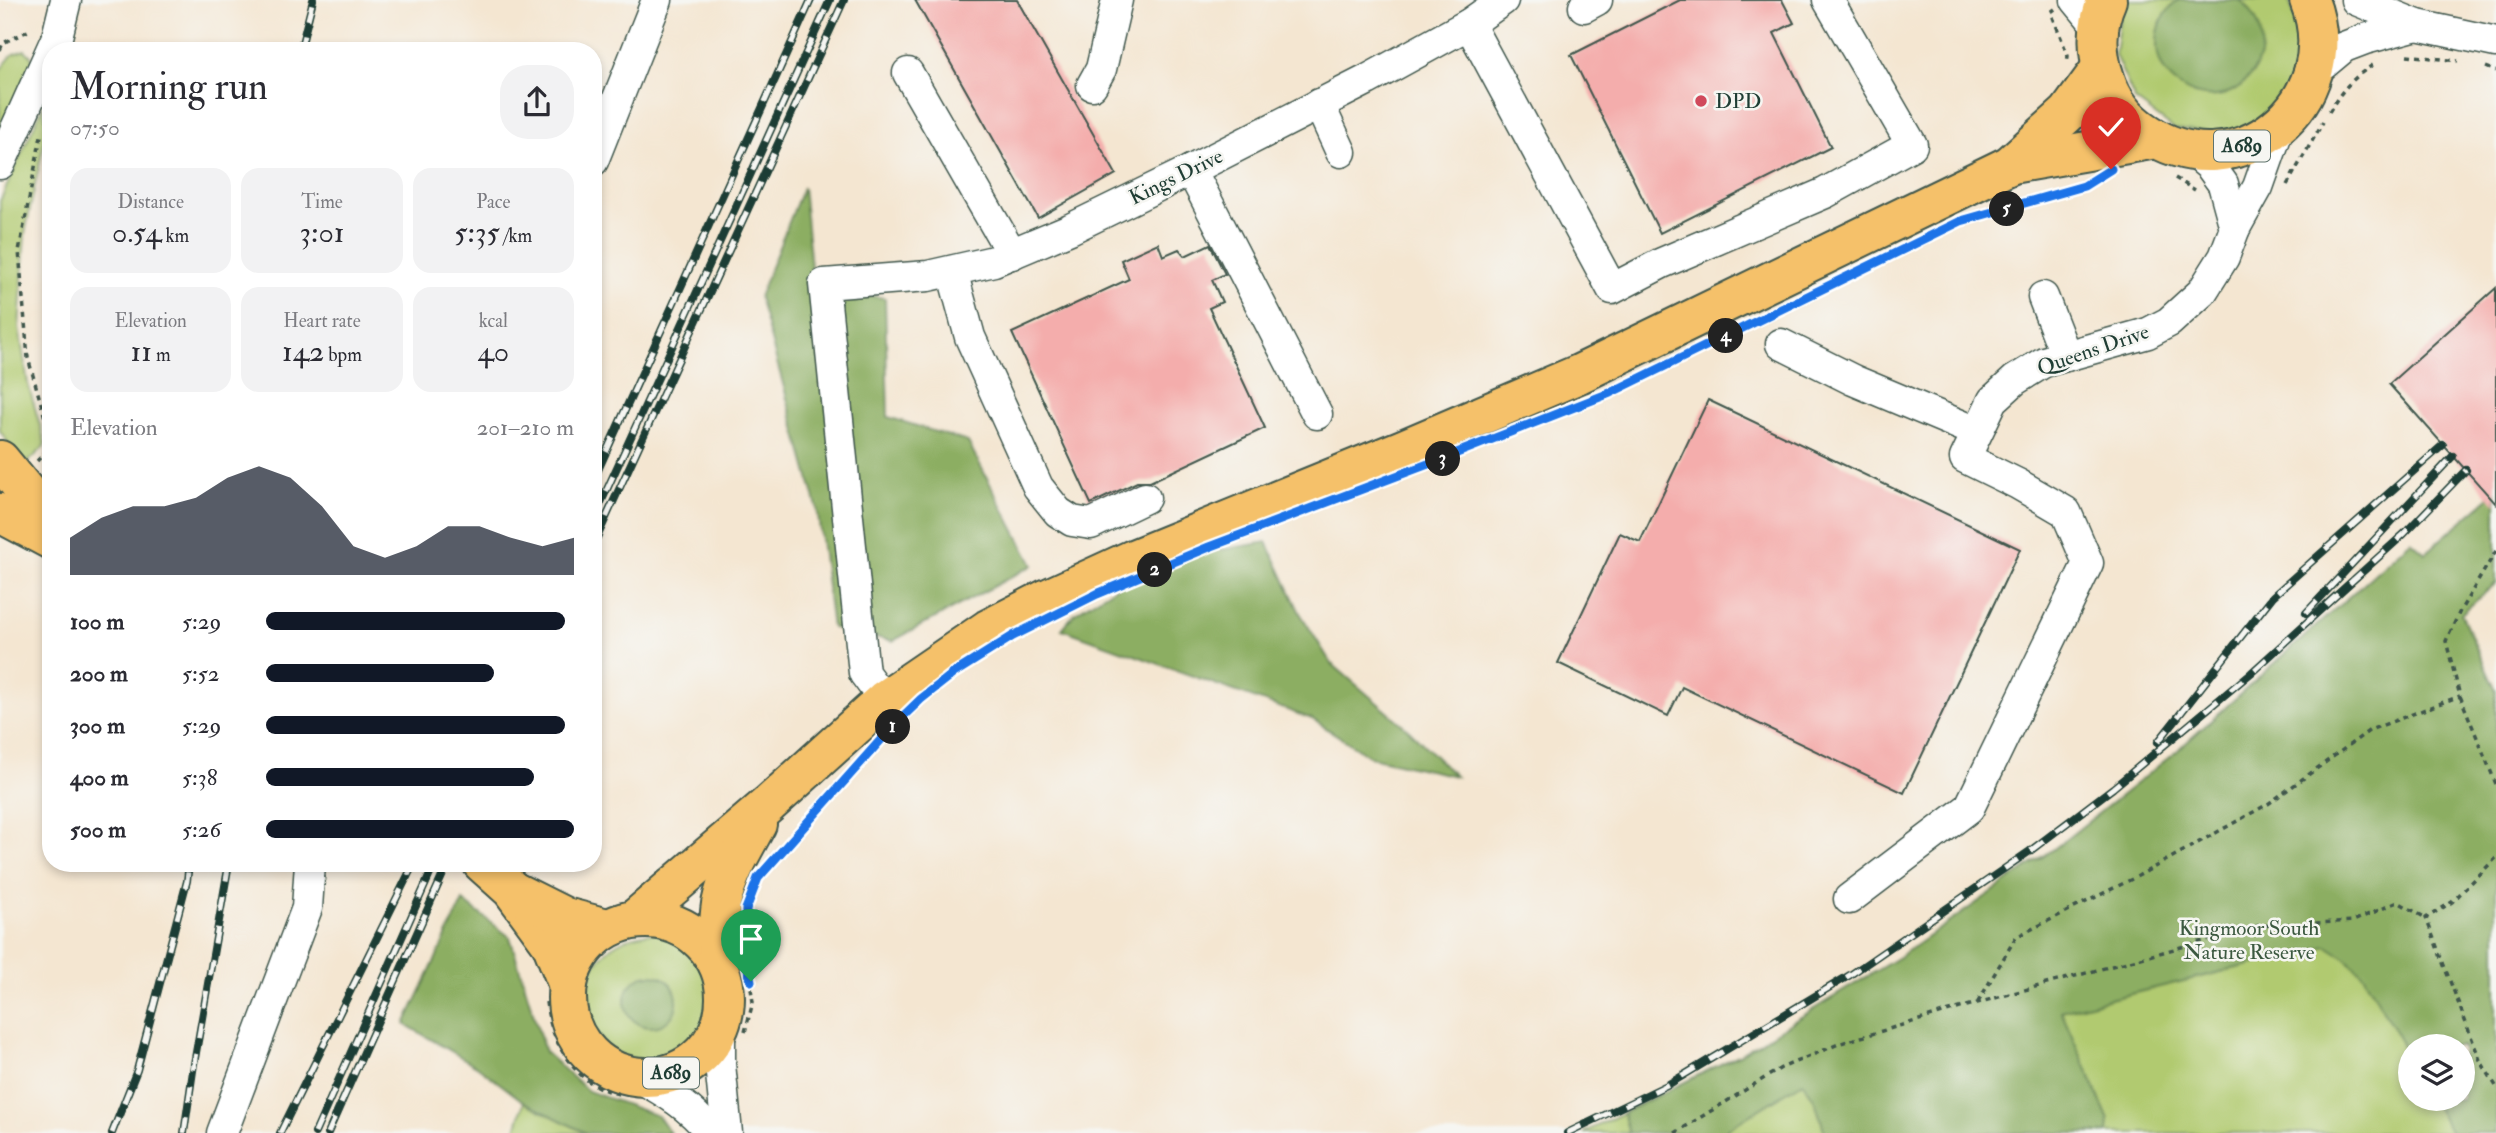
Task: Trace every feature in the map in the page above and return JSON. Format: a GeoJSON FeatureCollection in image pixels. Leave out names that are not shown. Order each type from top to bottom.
{"type":"FeatureCollection","features":[{"type":"Feature","properties":{"kind":"highway","name":"A689"},"geometry":{"type":"LineString","coordinates":[[2084,69],[2109,90],[2121,109],[2137,126],[2156,139],[2192,151],[2212,152],[2237,148],[2260,139],[2280,125],[2306,93],[2317,53],[2317,32],[2309,0]]}},
{"type":"Feature","properties":{"kind":"highway","name":"A689"},"geometry":{"type":"LineString","coordinates":[[2010,165],[2068,113],[2084,69],[2098,48],[2085,9]]}},
{"type":"Feature","properties":{"kind":"highway","name":"A689"},"geometry":{"type":"LineString","coordinates":[[556,988],[593,938],[621,923],[769,804],[884,700],[988,629],[1132,559],[1579,374],[2010,165],[2156,139]]}},
{"type":"Feature","properties":{"kind":"highway"},"geometry":{"type":"LineString","coordinates":[[18,461],[42,505]]}},
{"type":"Feature","properties":{"kind":"highway"},"geometry":{"type":"LineString","coordinates":[[0,513],[42,535]]}},
{"type":"Feature","properties":{"kind":"highway","name":"A689"},"geometry":{"type":"LineString","coordinates":[[492,872],[512,890],[551,943],[556,988],[575,1033],[587,1051],[632,1086],[688,1065],[707,1048],[731,1033],[725,988],[732,962],[720,918],[724,891],[769,804]]}},
{"type":"Feature","properties":{"kind":"highway","name":"A689"},"geometry":{"type":"LineString","coordinates":[[512,890],[565,916],[621,923],[657,919],[678,925],[732,962]]}},
{"type":"Feature","properties":{"kind":"street"},"geometry":{"type":"LineString","coordinates":[[55,42],[66,0]]}},
{"type":"Feature","properties":{"kind":"street"},"geometry":{"type":"LineString","coordinates":[[602,138],[657,0]]}},
{"type":"Feature","properties":{"kind":"street"},"geometry":{"type":"LineString","coordinates":[[1092,85],[1101,69],[1117,0]]}},
{"type":"Feature","properties":{"kind":"street"},"geometry":{"type":"LineString","coordinates":[[1485,9],[1584,236],[1612,289],[1661,263],[1825,193],[1912,145],[1828,0]]}},
{"type":"Feature","properties":{"kind":"street"},"geometry":{"type":"LineString","coordinates":[[2356,0],[2417,25],[2496,42]]}},
{"type":"Feature","properties":{"kind":"street","name":"Kings Drive"},"geometry":{"type":"LineString","coordinates":[[884,700],[864,673],[824,284],[928,276],[994,261],[1012,254],[1191,170],[1319,104],[1485,9]]}},
{"type":"Feature","properties":{"kind":"street"},"geometry":{"type":"LineString","coordinates":[[2313,73],[2344,47],[2365,38],[2417,25]]}},
{"type":"Feature","properties":{"kind":"street"},"geometry":{"type":"LineString","coordinates":[[0,164],[42,70]]}},
{"type":"Feature","properties":{"kind":"street"},"geometry":{"type":"LineString","coordinates":[[908,74],[1012,254]]}},
{"type":"Feature","properties":{"kind":"street"},"geometry":{"type":"LineString","coordinates":[[1319,104],[1340,152]]}},
{"type":"Feature","properties":{"kind":"street","name":"Queens Drive"},"geometry":{"type":"LineString","coordinates":[[1978,432],[1993,400],[2015,380],[2043,362],[2127,341],[2169,322],[2202,292],[2224,257],[2235,228],[2258,187],[2280,125]]}},
{"type":"Feature","properties":{"kind":"street"},"geometry":{"type":"LineString","coordinates":[[2192,151],[2210,166],[2223,184],[2235,228]]}},
{"type":"Feature","properties":{"kind":"street"},"geometry":{"type":"LineString","coordinates":[[1191,170],[1317,414]]}},
{"type":"Feature","properties":{"kind":"street"},"geometry":{"type":"LineString","coordinates":[[952,271],[970,337],[1038,487],[1058,512],[1072,521],[1091,524],[1145,498]]}},
{"type":"Feature","properties":{"kind":"street"},"geometry":{"type":"LineString","coordinates":[[2043,297],[2066,356]]}},
{"type":"Feature","properties":{"kind":"street"},"geometry":{"type":"LineString","coordinates":[[1781,344],[1853,380],[1978,432],[1965,458],[2066,512],[2088,563],[1969,808],[1849,899]]}},
{"type":"Feature","properties":{"kind":"street"},"geometry":{"type":"LineString","coordinates":[[222,1133],[307,908],[309,872]]}},
{"type":"Feature","properties":{"kind":"street"},"geometry":{"type":"LineString","coordinates":[[727,1133],[720,1064],[731,1033]]}},
{"type":"Feature","properties":{"kind":"street"},"geometry":{"type":"LineString","coordinates":[[632,1086],[666,1092],[690,1108],[711,1133]]}},
{"type":"Feature","properties":{"kind":"path"},"geometry":{"type":"LineString","coordinates":[[2084,69],[2068,56],[2051,12],[2085,9]]}},
{"type":"Feature","properties":{"kind":"path"},"geometry":{"type":"LineString","coordinates":[[0,50],[3,43],[33,29],[57,37]]}},
{"type":"Feature","properties":{"kind":"path"},"geometry":{"type":"LineString","coordinates":[[2397,55],[2416,54],[2464,62]]}},
{"type":"Feature","properties":{"kind":"path"},"geometry":{"type":"LineString","coordinates":[[2281,195],[2343,89],[2353,78],[2380,60]]}},
{"type":"Feature","properties":{"kind":"path"},"geometry":{"type":"LineString","coordinates":[[2476,65],[2496,71]]}},
{"type":"Feature","properties":{"kind":"path"},"geometry":{"type":"LineString","coordinates":[[42,130],[19,251],[28,358],[42,407]]}},
{"type":"Feature","properties":{"kind":"path"},"geometry":{"type":"LineString","coordinates":[[1961,221],[2084,186],[2093,180]]}},
{"type":"Feature","properties":{"kind":"path"},"geometry":{"type":"LineString","coordinates":[[18,461],[42,451]]}},
{"type":"Feature","properties":{"kind":"path"},"geometry":{"type":"LineString","coordinates":[[2496,551],[2460,611],[2446,641],[2460,696],[2496,784]]}},
{"type":"Feature","properties":{"kind":"path"},"geometry":{"type":"LineString","coordinates":[[1977,1003],[2016,937],[2138,876],[2268,804],[2370,730],[2460,696]]}},
{"type":"Feature","properties":{"kind":"path"},"geometry":{"type":"LineString","coordinates":[[767,868],[868,755]]}},
{"type":"Feature","properties":{"kind":"path"},"geometry":{"type":"LineString","coordinates":[[2426,918],[2452,902],[2496,858]]}},
{"type":"Feature","properties":{"kind":"path"},"geometry":{"type":"LineString","coordinates":[[1675,1133],[1781,1068],[1841,1043],[2258,926],[2353,921],[2398,902],[2426,918],[2480,1060],[2496,1086]]}},
{"type":"Feature","properties":{"kind":"path"},"geometry":{"type":"LineString","coordinates":[[731,1033],[747,1029],[753,1002],[751,981],[732,962]]}},
{"type":"Feature","properties":{"kind":"path"},"geometry":{"type":"LineString","coordinates":[[556,988],[547,1013],[555,1041],[571,1065],[592,1083],[612,1093],[632,1086]]}},
{"type":"Feature","properties":{"kind":"green space"},"geometry":{"type":"Polygon","coordinates":[[[2125,0],[2179,0],[2166,13],[2160,24],[2199,95],[2208,95],[2230,91],[2243,83],[2255,70],[2250,9],[2240,0],[2289,0],[2299,31],[2297,66],[2282,97],[2257,121],[2225,134],[2174,129],[2135,100],[2115,55],[2121,6],[2125,0]]]}},
{"type":"Feature","properties":{"kind":"green space"},"geometry":{"type":"Polygon","coordinates":[[[2179,0],[2240,0],[2255,18],[2261,37],[2260,57],[2251,74],[2238,87],[2221,95],[2202,96],[2181,87],[2164,70],[2158,53],[2158,33],[2165,15],[2179,0]]]}},
{"type":"Feature","properties":{"kind":"green space"},"geometry":{"type":"Polygon","coordinates":[[[25,50],[31,56],[33,64],[0,147],[0,70],[13,54],[25,50]]]}},
{"type":"Feature","properties":{"kind":"green space"},"geometry":{"type":"Polygon","coordinates":[[[42,108],[42,152],[25,233],[19,328],[28,384],[42,433],[42,449],[24,466],[0,431],[0,201],[42,108]]]}},
{"type":"Feature","properties":{"kind":"green space"},"geometry":{"type":"Polygon","coordinates":[[[803,187],[813,287],[885,298],[888,417],[968,442],[1033,565],[893,641],[832,628],[817,507],[759,297],[803,187]]]}},
{"type":"Feature","properties":{"kind":"green space","name":"Kingmoor South Nature Reserve"},"geometry":{"type":"Polygon","coordinates":[[[2496,492],[2496,583],[2461,614],[2496,691],[2496,1133],[1583,1133],[1739,1055],[1899,957],[2054,849],[2177,751],[2411,541],[2425,553],[2496,492]]]}},
{"type":"Feature","properties":{"kind":"green space","name":"Kingmoor South Nature Reserve"},"geometry":{"type":"Polygon","coordinates":[[[2496,492],[2496,583],[2461,614],[2496,691],[2496,1133],[2451,1133],[2439,1111],[2475,1111],[2475,1034],[2398,1034],[2398,1037],[2364,976],[2346,958],[2327,946],[2061,1011],[2109,1120],[2108,1133],[1825,1133],[1815,1101],[1803,1082],[1721,1133],[1629,1133],[1623,1113],[1739,1055],[1899,957],[2054,849],[2177,751],[2411,541],[2425,553],[2496,492]]]}},
{"type":"Feature","properties":{"kind":"green space"},"geometry":{"type":"Polygon","coordinates":[[[1267,542],[1300,613],[1331,663],[1410,731],[1455,776],[1371,757],[1312,719],[1062,629],[1075,613],[1159,560],[1267,542]]]}},
{"type":"Feature","properties":{"kind":"green space"},"geometry":{"type":"Polygon","coordinates":[[[463,901],[510,937],[545,1052],[588,1091],[658,1116],[670,1133],[586,1133],[524,1102],[478,1067],[405,1024],[463,901]]]}},
{"type":"Feature","properties":{"kind":"green space"},"geometry":{"type":"Polygon","coordinates":[[[652,933],[681,943],[700,959],[711,980],[713,1003],[708,1024],[695,1043],[676,1056],[650,1061],[623,1056],[603,1042],[591,1022],[586,1000],[590,977],[602,956],[622,941],[652,933]],[[635,981],[626,996],[677,1003],[673,987],[635,981]]]}},
{"type":"Feature","properties":{"kind":"green space"},"geometry":{"type":"Polygon","coordinates":[[[651,975],[661,977],[669,983],[675,991],[675,1011],[669,1019],[661,1025],[651,1027],[641,1025],[633,1019],[627,1011],[625,1001],[627,991],[633,983],[641,977],[651,975]]]}},
{"type":"Feature","properties":{"kind":"green space"},"geometry":{"type":"Polygon","coordinates":[[[524,1102],[586,1133],[515,1133],[524,1102]]]}},
{"type":"Feature","properties":{"kind":"building"},"geometry":{"type":"Polygon","coordinates":[[[915,0],[1017,0],[1116,174],[1038,218],[915,0]]]}},
{"type":"Feature","properties":{"kind":"building","name":"DPD"},"geometry":{"type":"Polygon","coordinates":[[[1680,0],[1782,0],[1794,23],[1774,33],[1831,147],[1660,233],[1571,55],[1680,0]]]}},
{"type":"Feature","properties":{"kind":"building"},"geometry":{"type":"Polygon","coordinates":[[[1158,243],[1163,256],[1179,249],[1185,256],[1210,244],[1225,274],[1212,280],[1222,302],[1209,308],[1265,428],[1150,482],[1137,482],[1091,504],[1012,333],[1129,279],[1121,260],[1158,243]]]}},
{"type":"Feature","properties":{"kind":"building"},"geometry":{"type":"Polygon","coordinates":[[[2496,288],[2496,504],[2389,384],[2496,288]]]}},
{"type":"Feature","properties":{"kind":"building"},"geometry":{"type":"Polygon","coordinates":[[[1708,400],[2020,549],[1904,793],[1682,687],[1668,716],[1558,663],[1620,533],[1640,542],[1708,400]]]}},
{"type":"Feature","properties":{"kind":"railway"},"geometry":{"type":"LineString","coordinates":[[302,42],[313,0]]}},
{"type":"Feature","properties":{"kind":"railway"},"geometry":{"type":"LineString","coordinates":[[602,461],[811,0]]}},
{"type":"Feature","properties":{"kind":"railway"},"geometry":{"type":"LineString","coordinates":[[602,500],[830,0]]}},
{"type":"Feature","properties":{"kind":"railway"},"geometry":{"type":"LineString","coordinates":[[602,526],[844,0]]}},
{"type":"Feature","properties":{"kind":"railway"},"geometry":{"type":"LineString","coordinates":[[2158,742],[2273,596],[2443,445]]}},
{"type":"Feature","properties":{"kind":"railway"},"geometry":{"type":"LineString","coordinates":[[2306,613],[2453,456]]}},
{"type":"Feature","properties":{"kind":"railway"},"geometry":{"type":"LineString","coordinates":[[1567,1133],[1669,1084],[1850,975],[2030,851],[2113,788],[2251,673],[2404,534],[2466,470]]}},
{"type":"Feature","properties":{"kind":"railway"},"geometry":{"type":"LineString","coordinates":[[112,1133],[137,1070],[188,872]]}},
{"type":"Feature","properties":{"kind":"railway"},"geometry":{"type":"LineString","coordinates":[[184,1133],[227,872]]}},
{"type":"Feature","properties":{"kind":"railway"},"geometry":{"type":"LineString","coordinates":[[280,1133],[410,872]]}},
{"type":"Feature","properties":{"kind":"railway"},"geometry":{"type":"LineString","coordinates":[[315,1133],[431,872]]}},
{"type":"Feature","properties":{"kind":"railway"},"geometry":{"type":"LineString","coordinates":[[328,1133],[444,872]]}},
{"type":"Feature","properties":{"kind":"place","name":"DPD"},"geometry":{"type":"Point","coordinates":[1701,101]}},
{"type":"Feature","properties":{"kind":"route"},"geometry":{"type":"LineString","coordinates":[[751,981],[744,936],[746,909],[758,878],[895,724],[921,699],[954,673],[1013,636],[1097,594],[1209,547],[1610,393],[1961,221],[2084,186],[2111,169]]}}]}
